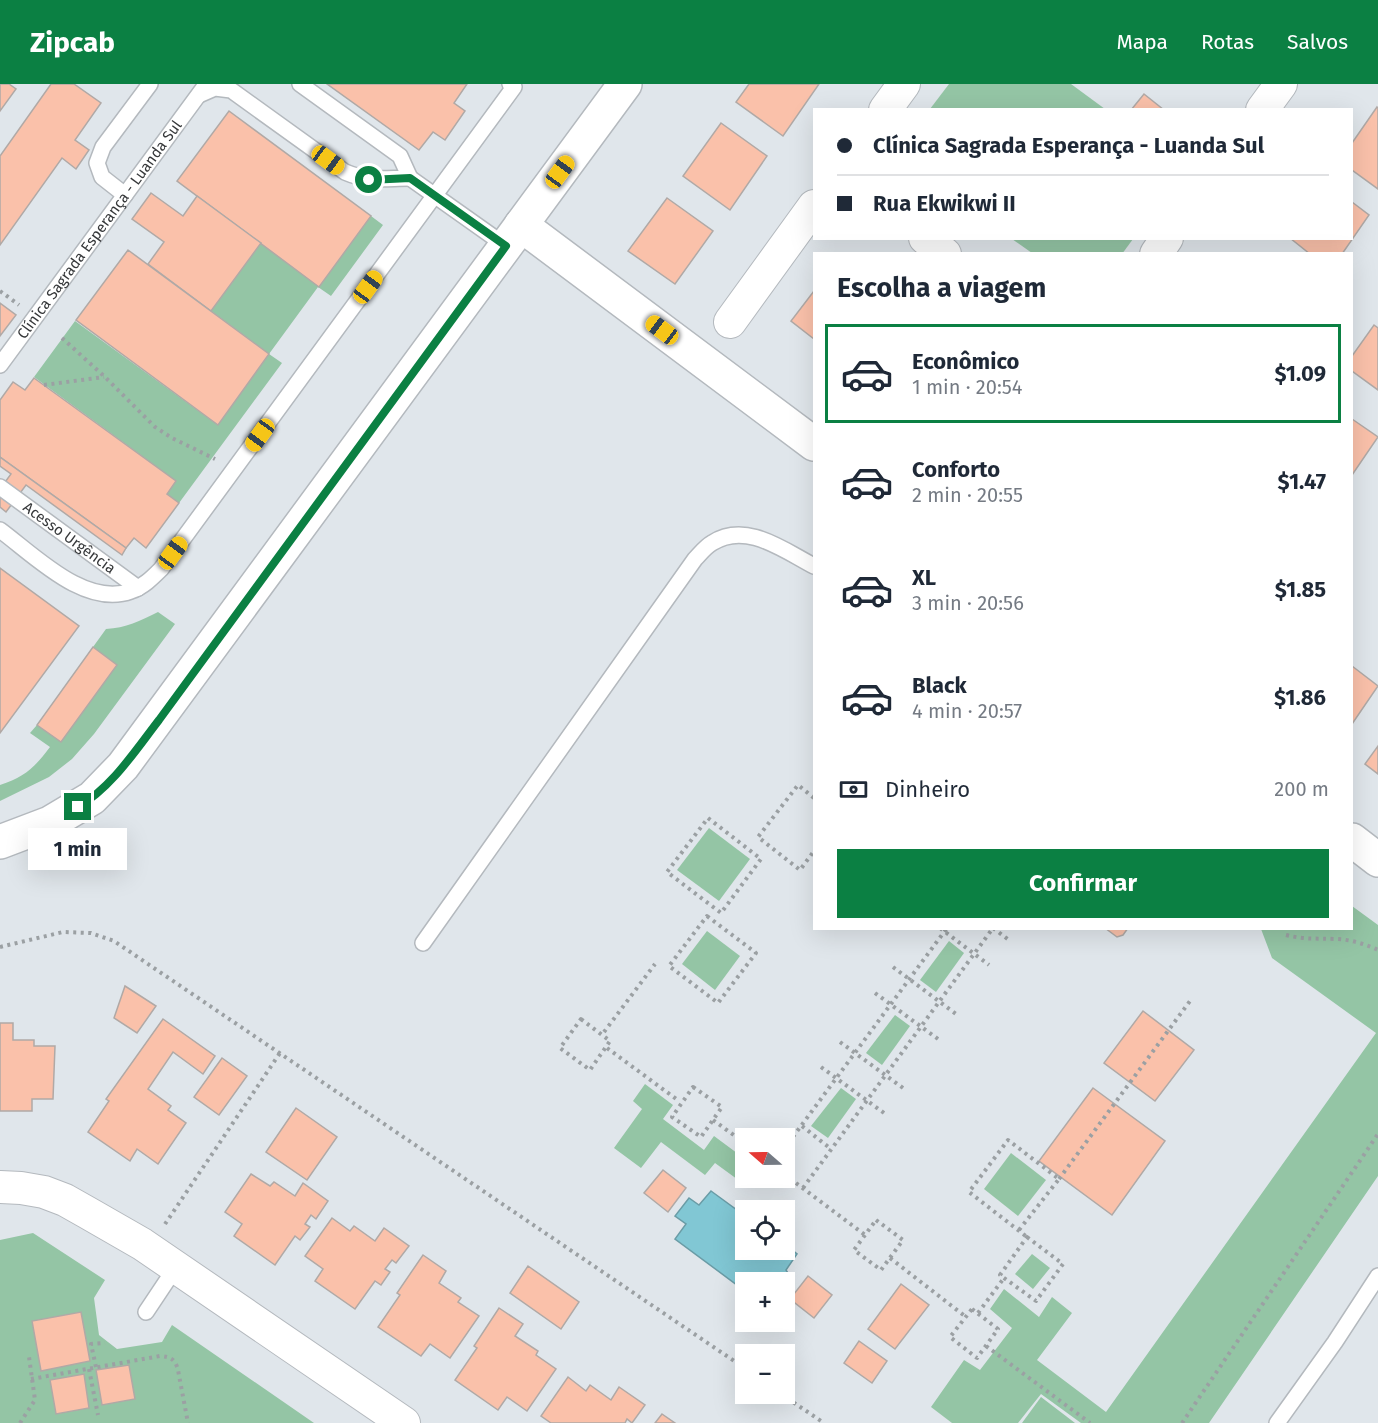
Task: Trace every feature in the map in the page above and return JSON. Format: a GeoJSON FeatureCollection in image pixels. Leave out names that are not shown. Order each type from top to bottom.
{"type":"FeatureCollection","features":[{"type":"Feature","properties":{"kind":"street"},"geometry":{"type":"LineString","coordinates":[[0,842],[50,823],[92,798],[123,766],[166,711],[625,84]]}},
{"type":"Feature","properties":{"kind":"street"},"geometry":{"type":"LineString","coordinates":[[886,108],[904,84]]}},
{"type":"Feature","properties":{"kind":"street"},"geometry":{"type":"LineString","coordinates":[[1263,108],[1281,84]]}},
{"type":"Feature","properties":{"kind":"street"},"geometry":{"type":"LineString","coordinates":[[730,322],[813,207]]}},
{"type":"Feature","properties":{"kind":"street"},"geometry":{"type":"LineString","coordinates":[[514,235],[813,443]]}},
{"type":"Feature","properties":{"kind":"street"},"geometry":{"type":"LineString","coordinates":[[928,240],[942,252]]}},
{"type":"Feature","properties":{"kind":"street"},"geometry":{"type":"LineString","coordinates":[[1353,841],[1378,860]]}},
{"type":"Feature","properties":{"kind":"street"},"geometry":{"type":"LineString","coordinates":[[0,1187],[44,1192],[65,1200],[142,1244],[404,1423]]}},
{"type":"Feature","properties":{"kind":"lane"},"geometry":{"type":"LineString","coordinates":[[125,195],[102,177],[97,163],[103,147],[150,84]]}},
{"type":"Feature","properties":{"kind":"lane"},"geometry":{"type":"LineString","coordinates":[[300,84],[400,156],[410,178],[435,195],[514,235]]}},
{"type":"Feature","properties":{"kind":"lane"},"geometry":{"type":"LineString","coordinates":[[0,530],[67,580],[85,590],[106,594],[128,592],[138,588],[161,569],[514,87],[510,84]]}},
{"type":"Feature","properties":{"kind":"lane","name":"Clínica Sagrada Esperança - Luanda Sul"},"geometry":{"type":"LineString","coordinates":[[0,365],[203,89],[231,90],[345,172],[369,180],[410,178]]}},
{"type":"Feature","properties":{"kind":"lane","name":"Acesso Urgência"},"geometry":{"type":"LineString","coordinates":[[0,487],[138,588]]}},
{"type":"Feature","properties":{"kind":"lane"},"geometry":{"type":"LineString","coordinates":[[423,943],[695,559],[711,543],[737,534],[755,536],[813,565]]}},
{"type":"Feature","properties":{"kind":"lane"},"geometry":{"type":"LineString","coordinates":[[146,1312],[176,1267]]}},
{"type":"Feature","properties":{"kind":"lane"},"geometry":{"type":"LineString","coordinates":[[1276,1423],[1335,1342],[1378,1276]]}},
{"type":"Feature","properties":{"kind":"path"},"geometry":{"type":"LineString","coordinates":[[0,291],[25,310]]}},
{"type":"Feature","properties":{"kind":"path"},"geometry":{"type":"LineString","coordinates":[[62,338],[155,427],[219,462]]}},
{"type":"Feature","properties":{"kind":"path"},"geometry":{"type":"LineString","coordinates":[[44,385],[105,377]]}},
{"type":"Feature","properties":{"kind":"path"},"geometry":{"type":"LineString","coordinates":[[813,797],[798,785],[758,837],[800,870],[813,852]]}},
{"type":"Feature","properties":{"kind":"path"},"geometry":{"type":"LineString","coordinates":[[708,818],[761,859],[721,913],[667,872],[708,818]]}},
{"type":"Feature","properties":{"kind":"path"},"geometry":{"type":"LineString","coordinates":[[707,916],[756,953],[718,1003],[669,966],[707,916]]}},
{"type":"Feature","properties":{"kind":"path"},"geometry":{"type":"LineString","coordinates":[[795,1135],[946,930],[989,965]]}},
{"type":"Feature","properties":{"kind":"path"},"geometry":{"type":"LineString","coordinates":[[803,1188],[992,930]]}},
{"type":"Feature","properties":{"kind":"path"},"geometry":{"type":"LineString","coordinates":[[996,930],[1009,940]]}},
{"type":"Feature","properties":{"kind":"path"},"geometry":{"type":"LineString","coordinates":[[0,947],[63,932],[91,933],[114,941],[735,1363]]}},
{"type":"Feature","properties":{"kind":"path"},"geometry":{"type":"LineString","coordinates":[[1286,935],[1304,940],[1337,939],[1378,950]]}},
{"type":"Feature","properties":{"kind":"path"},"geometry":{"type":"LineString","coordinates":[[604,1032],[656,964]]}},
{"type":"Feature","properties":{"kind":"path"},"geometry":{"type":"LineString","coordinates":[[893,967],[956,1014]]}},
{"type":"Feature","properties":{"kind":"path"},"geometry":{"type":"LineString","coordinates":[[876,993],[938,1039]]}},
{"type":"Feature","properties":{"kind":"path"},"geometry":{"type":"LineString","coordinates":[[1019,1230],[1190,1002]]}},
{"type":"Feature","properties":{"kind":"path"},"geometry":{"type":"LineString","coordinates":[[580,1019],[610,1041],[590,1070],[560,1048],[580,1019]]}},
{"type":"Feature","properties":{"kind":"path"},"geometry":{"type":"LineString","coordinates":[[840,1042],[903,1088]]}},
{"type":"Feature","properties":{"kind":"path"},"geometry":{"type":"LineString","coordinates":[[607,1048],[679,1101]]}},
{"type":"Feature","properties":{"kind":"path"},"geometry":{"type":"LineString","coordinates":[[163,1227],[280,1053]]}},
{"type":"Feature","properties":{"kind":"path"},"geometry":{"type":"LineString","coordinates":[[821,1066],[884,1113]]}},
{"type":"Feature","properties":{"kind":"path"},"geometry":{"type":"LineString","coordinates":[[693,1087],[722,1107],[713,1120],[701,1137],[672,1117],[693,1087]]}},
{"type":"Feature","properties":{"kind":"path"},"geometry":{"type":"LineString","coordinates":[[713,1120],[735,1136]]}},
{"type":"Feature","properties":{"kind":"path"},"geometry":{"type":"LineString","coordinates":[[802,1126],[831,1149]]}},
{"type":"Feature","properties":{"kind":"path"},"geometry":{"type":"LineString","coordinates":[[1182,1423],[1378,1134]]}},
{"type":"Feature","properties":{"kind":"path"},"geometry":{"type":"LineString","coordinates":[[1027,1237],[1000,1275],[1036,1301],[1063,1264],[969,1192],[1008,1140],[1059,1179]]}},
{"type":"Feature","properties":{"kind":"path"},"geometry":{"type":"LineString","coordinates":[[795,1182],[865,1235]]}},
{"type":"Feature","properties":{"kind":"path"},"geometry":{"type":"LineString","coordinates":[[876,1220],[903,1240],[882,1270],[854,1250],[865,1235],[876,1220]]}},
{"type":"Feature","properties":{"kind":"path"},"geometry":{"type":"LineString","coordinates":[[890,1258],[966,1317]]}},
{"type":"Feature","properties":{"kind":"path"},"geometry":{"type":"LineString","coordinates":[[978,1313],[1004,1278]]}},
{"type":"Feature","properties":{"kind":"path"},"geometry":{"type":"LineString","coordinates":[[972,1309],[999,1329],[977,1358],[950,1337],[966,1317],[972,1309]]}},
{"type":"Feature","properties":{"kind":"path"},"geometry":{"type":"LineString","coordinates":[[96,1367],[91,1344],[105,1343]]}},
{"type":"Feature","properties":{"kind":"path"},"geometry":{"type":"LineString","coordinates":[[986,1346],[1090,1423]]}},
{"type":"Feature","properties":{"kind":"path"},"geometry":{"type":"LineString","coordinates":[[31,1379],[160,1356],[170,1357],[176,1362],[188,1423]]}},
{"type":"Feature","properties":{"kind":"path"},"geometry":{"type":"LineString","coordinates":[[20,1423],[35,1400],[29,1357]]}},
{"type":"Feature","properties":{"kind":"path"},"geometry":{"type":"LineString","coordinates":[[89,1368],[98,1415]]}},
{"type":"Feature","properties":{"kind":"path"},"geometry":{"type":"LineString","coordinates":[[795,1403],[824,1423]]}},
{"type":"Feature","properties":{"kind":"green space"},"geometry":{"type":"Polygon","coordinates":[[[949,84],[1071,84],[1104,108],[931,108],[949,84]]]}},
{"type":"Feature","properties":{"kind":"green space"},"geometry":{"type":"Polygon","coordinates":[[[371,216],[383,225],[331,296],[318,287],[269,354],[211,311],[261,243],[319,286],[371,216]]]}},
{"type":"Feature","properties":{"kind":"green space"},"geometry":{"type":"Polygon","coordinates":[[[1013,240],[1132,240],[1123,252],[1031,252],[1013,240]]]}},
{"type":"Feature","properties":{"kind":"green space"},"geometry":{"type":"Polygon","coordinates":[[[75,321],[218,425],[269,354],[282,363],[179,503],[167,494],[176,481],[34,377],[75,321]]]}},
{"type":"Feature","properties":{"kind":"green space"},"geometry":{"type":"Polygon","coordinates":[[[158,612],[175,624],[94,734],[72,759],[49,777],[0,801],[0,785],[29,770],[50,747],[30,733],[37,725],[61,741],[117,665],[93,647],[106,629],[126,626],[158,612]]]}},
{"type":"Feature","properties":{"kind":"green space"},"geometry":{"type":"Polygon","coordinates":[[[709,828],[750,859],[719,901],[677,870],[709,828]]]}},
{"type":"Feature","properties":{"kind":"green space"},"geometry":{"type":"Polygon","coordinates":[[[1353,907],[1378,925],[1378,1176],[1209,1423],[1081,1423],[1041,1394],[1018,1423],[952,1423],[931,1407],[964,1360],[980,1370],[1012,1328],[990,1309],[1004,1289],[1039,1317],[1052,1297],[1072,1313],[1037,1360],[1106,1412],[1376,1033],[1272,958],[1261,930],[1353,930],[1353,907]]]}},
{"type":"Feature","properties":{"kind":"green space"},"geometry":{"type":"Polygon","coordinates":[[[707,931],[740,956],[715,990],[682,964],[707,931]]]}},
{"type":"Feature","properties":{"kind":"green space"},"geometry":{"type":"Polygon","coordinates":[[[949,941],[964,953],[936,992],[920,980],[949,941]]]}},
{"type":"Feature","properties":{"kind":"green space"},"geometry":{"type":"Polygon","coordinates":[[[895,1015],[910,1026],[882,1065],[866,1053],[895,1015]]]}},
{"type":"Feature","properties":{"kind":"green space"},"geometry":{"type":"Polygon","coordinates":[[[645,1084],[673,1105],[663,1119],[704,1150],[714,1136],[735,1152],[735,1178],[715,1163],[705,1175],[661,1142],[641,1168],[614,1148],[642,1109],[633,1101],[645,1084]]]}},
{"type":"Feature","properties":{"kind":"green space"},"geometry":{"type":"Polygon","coordinates":[[[841,1088],[856,1099],[828,1138],[811,1126],[841,1088]]]}},
{"type":"Feature","properties":{"kind":"green space"},"geometry":{"type":"Polygon","coordinates":[[[1011,1153],[1046,1180],[1018,1216],[984,1189],[1011,1153]]]}},
{"type":"Feature","properties":{"kind":"green space"},"geometry":{"type":"Polygon","coordinates":[[[33,1233],[105,1280],[94,1298],[99,1335],[117,1349],[162,1342],[172,1325],[314,1423],[0,1423],[0,1240],[33,1233]]]}},
{"type":"Feature","properties":{"kind":"green space"},"geometry":{"type":"Polygon","coordinates":[[[1032,1254],[1050,1268],[1033,1289],[1015,1274],[1032,1254]]]}},
{"type":"Feature","properties":{"kind":"green space"},"geometry":{"type":"Polygon","coordinates":[[[1041,1397],[1075,1423],[1022,1423],[1041,1397]]]}},
{"type":"Feature","properties":{"kind":"water"},"geometry":{"type":"Polygon","coordinates":[[[711,1191],[735,1209],[735,1260],[793,1260],[786,1270],[787,1272],[735,1272],[735,1284],[675,1239],[686,1224],[675,1216],[689,1198],[699,1205],[711,1191]]]}},
{"type":"Feature","properties":{"kind":"building"},"geometry":{"type":"Polygon","coordinates":[[[0,84],[9,84],[16,89],[0,111],[0,84]]]}},
{"type":"Feature","properties":{"kind":"building"},"geometry":{"type":"Polygon","coordinates":[[[51,84],[74,84],[101,103],[75,140],[89,150],[76,169],[62,158],[0,245],[0,156],[51,84]]]}},
{"type":"Feature","properties":{"kind":"building"},"geometry":{"type":"Polygon","coordinates":[[[327,84],[467,84],[454,103],[465,111],[445,140],[433,132],[419,150],[327,84]]]}},
{"type":"Feature","properties":{"kind":"building"},"geometry":{"type":"Polygon","coordinates":[[[749,84],[819,84],[783,136],[736,102],[749,84]]]}},
{"type":"Feature","properties":{"kind":"building"},"geometry":{"type":"Polygon","coordinates":[[[1144,94],[1162,108],[1133,108],[1144,94]]]}},
{"type":"Feature","properties":{"kind":"building"},"geometry":{"type":"Polygon","coordinates":[[[1377,107],[1378,189],[1353,171],[1353,142],[1377,107]]]}},
{"type":"Feature","properties":{"kind":"building"},"geometry":{"type":"Polygon","coordinates":[[[229,111],[371,216],[319,287],[177,181],[229,111]]]}},
{"type":"Feature","properties":{"kind":"building"},"geometry":{"type":"Polygon","coordinates":[[[721,123],[767,156],[730,210],[683,176],[721,123]]]}},
{"type":"Feature","properties":{"kind":"building"},"geometry":{"type":"Polygon","coordinates":[[[151,193],[183,216],[197,196],[261,243],[211,311],[148,264],[164,242],[132,219],[151,193]]]}},
{"type":"Feature","properties":{"kind":"building"},"geometry":{"type":"Polygon","coordinates":[[[667,198],[713,231],[675,284],[628,251],[667,198]]]}},
{"type":"Feature","properties":{"kind":"building"},"geometry":{"type":"Polygon","coordinates":[[[1353,203],[1369,215],[1353,238],[1353,203]]]}},
{"type":"Feature","properties":{"kind":"building"},"geometry":{"type":"Polygon","coordinates":[[[1292,240],[1352,240],[1343,252],[1308,252],[1292,240]]]}},
{"type":"Feature","properties":{"kind":"building"},"geometry":{"type":"Polygon","coordinates":[[[128,250],[269,354],[218,425],[76,320],[128,250]]]}},
{"type":"Feature","properties":{"kind":"building"},"geometry":{"type":"Polygon","coordinates":[[[813,292],[813,338],[791,321],[813,292]]]}},
{"type":"Feature","properties":{"kind":"building"},"geometry":{"type":"Polygon","coordinates":[[[0,303],[16,315],[0,336],[0,303]]]}},
{"type":"Feature","properties":{"kind":"building"},"geometry":{"type":"Polygon","coordinates":[[[1374,325],[1378,328],[1378,390],[1353,372],[1353,355],[1374,325]]]}},
{"type":"Feature","properties":{"kind":"building"},"geometry":{"type":"Polygon","coordinates":[[[34,378],[176,481],[167,494],[179,503],[146,548],[134,538],[126,548],[0,457],[0,400],[13,382],[25,390],[34,378]]]}},
{"type":"Feature","properties":{"kind":"building"},"geometry":{"type":"Polygon","coordinates":[[[1353,420],[1378,437],[1353,474],[1353,420]]]}},
{"type":"Feature","properties":{"kind":"building"},"geometry":{"type":"Polygon","coordinates":[[[0,457],[126,548],[122,555],[26,485],[6,512],[0,507],[0,489],[11,474],[0,466],[0,457]]]}},
{"type":"Feature","properties":{"kind":"building"},"geometry":{"type":"Polygon","coordinates":[[[0,568],[79,626],[0,733],[0,568]]]}},
{"type":"Feature","properties":{"kind":"building"},"geometry":{"type":"Polygon","coordinates":[[[93,647],[117,665],[61,742],[37,725],[93,647]]]}},
{"type":"Feature","properties":{"kind":"building"},"geometry":{"type":"Polygon","coordinates":[[[1353,667],[1378,686],[1353,723],[1353,667]]]}},
{"type":"Feature","properties":{"kind":"building"},"geometry":{"type":"Polygon","coordinates":[[[1378,746],[1378,774],[1365,764],[1378,746]]]}},
{"type":"Feature","properties":{"kind":"building"},"geometry":{"type":"Polygon","coordinates":[[[1108,930],[1127,930],[1123,935],[1117,937],[1108,930]]]}},
{"type":"Feature","properties":{"kind":"building"},"geometry":{"type":"Polygon","coordinates":[[[125,986],[156,1006],[137,1033],[114,1018],[125,986]]]}},
{"type":"Feature","properties":{"kind":"building"},"geometry":{"type":"Polygon","coordinates":[[[1143,1011],[1194,1050],[1155,1101],[1104,1063],[1143,1011]]]}},
{"type":"Feature","properties":{"kind":"building"},"geometry":{"type":"Polygon","coordinates":[[[163,1019],[215,1056],[203,1074],[173,1052],[148,1089],[171,1106],[168,1110],[186,1123],[158,1164],[137,1149],[130,1161],[88,1132],[109,1101],[106,1099],[163,1019]]]}},
{"type":"Feature","properties":{"kind":"building"},"geometry":{"type":"Polygon","coordinates":[[[0,1023],[13,1023],[13,1040],[34,1040],[34,1046],[55,1046],[53,1099],[32,1099],[32,1111],[0,1111],[0,1023]]]}},
{"type":"Feature","properties":{"kind":"building"},"geometry":{"type":"Polygon","coordinates":[[[222,1058],[247,1076],[219,1115],[194,1097],[222,1058]]]}},
{"type":"Feature","properties":{"kind":"building"},"geometry":{"type":"Polygon","coordinates":[[[1093,1088],[1165,1141],[1112,1215],[1039,1161],[1093,1088]]]}},
{"type":"Feature","properties":{"kind":"building"},"geometry":{"type":"Polygon","coordinates":[[[296,1108],[337,1137],[307,1180],[266,1152],[296,1108]]]}},
{"type":"Feature","properties":{"kind":"building"},"geometry":{"type":"Polygon","coordinates":[[[663,1170],[686,1188],[668,1212],[644,1193],[663,1170]]]}},
{"type":"Feature","properties":{"kind":"building"},"geometry":{"type":"Polygon","coordinates":[[[251,1174],[270,1186],[274,1182],[295,1196],[303,1183],[328,1201],[316,1219],[311,1215],[305,1224],[310,1227],[300,1240],[295,1236],[275,1265],[234,1236],[242,1224],[225,1212],[251,1174]]]}},
{"type":"Feature","properties":{"kind":"building"},"geometry":{"type":"Polygon","coordinates":[[[332,1218],[350,1231],[354,1226],[375,1241],[384,1228],[409,1246],[396,1263],[392,1260],[385,1269],[390,1272],[381,1285],[375,1281],[355,1309],[315,1281],[323,1269],[305,1256],[332,1218]]]}},
{"type":"Feature","properties":{"kind":"building"},"geometry":{"type":"Polygon","coordinates":[[[423,1255],[446,1271],[439,1283],[461,1298],[458,1302],[479,1316],[450,1358],[430,1344],[421,1356],[378,1327],[400,1295],[397,1293],[423,1255]]]}},
{"type":"Feature","properties":{"kind":"building"},"geometry":{"type":"Polygon","coordinates":[[[528,1266],[579,1302],[561,1329],[510,1293],[528,1266]]]}},
{"type":"Feature","properties":{"kind":"building"},"geometry":{"type":"Polygon","coordinates":[[[808,1276],[832,1295],[814,1318],[795,1303],[795,1293],[808,1276]]]}},
{"type":"Feature","properties":{"kind":"building"},"geometry":{"type":"Polygon","coordinates":[[[901,1284],[929,1305],[895,1349],[868,1329],[901,1284]]]}},
{"type":"Feature","properties":{"kind":"building"},"geometry":{"type":"Polygon","coordinates":[[[499,1308],[523,1324],[515,1336],[538,1351],[536,1355],[556,1369],[527,1411],[507,1397],[498,1410],[455,1380],[477,1348],[474,1346],[499,1308]]]}},
{"type":"Feature","properties":{"kind":"building"},"geometry":{"type":"Polygon","coordinates":[[[81,1312],[90,1361],[41,1371],[32,1321],[81,1312]]]}},
{"type":"Feature","properties":{"kind":"building"},"geometry":{"type":"Polygon","coordinates":[[[859,1341],[887,1361],[872,1383],[844,1363],[859,1341]]]}},
{"type":"Feature","properties":{"kind":"building"},"geometry":{"type":"Polygon","coordinates":[[[129,1365],[135,1399],[102,1405],[96,1370],[129,1365]]]}},
{"type":"Feature","properties":{"kind":"building"},"geometry":{"type":"Polygon","coordinates":[[[84,1374],[89,1408],[56,1414],[50,1380],[84,1374]]]}},
{"type":"Feature","properties":{"kind":"building"},"geometry":{"type":"Polygon","coordinates":[[[568,1377],[586,1391],[590,1385],[611,1400],[619,1387],[645,1405],[632,1423],[627,1419],[625,1423],[551,1423],[541,1416],[568,1377]]]}},
{"type":"Feature","properties":{"kind":"building"},"geometry":{"type":"Polygon","coordinates":[[[662,1414],[675,1423],[655,1423],[662,1414]]]}},
{"type":"Feature","properties":{"kind":"route"},"geometry":{"type":"LineString","coordinates":[[78,807],[92,798],[123,766],[159,720],[506,246],[410,178],[369,180]]}}]}
